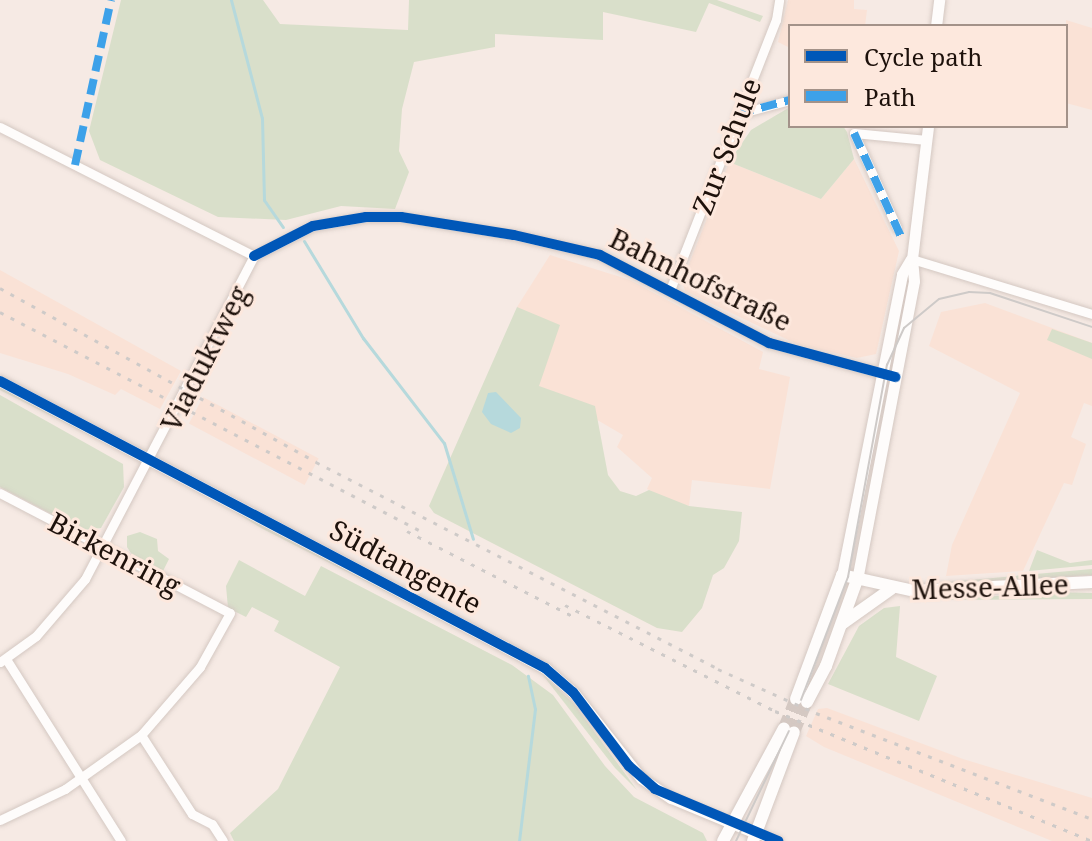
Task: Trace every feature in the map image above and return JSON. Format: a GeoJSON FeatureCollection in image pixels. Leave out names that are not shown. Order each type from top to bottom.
{"type":"FeatureCollection","features":[{"type":"Feature","properties":{"kind":"main road","name":"Messe-Allee"},"geometry":{"type":"LineString","coordinates":[[842,575],[891,589],[952,592],[1092,582]]}},
{"type":"Feature","properties":{"kind":"main road"},"geometry":{"type":"LineString","coordinates":[[842,575],[801,700],[843,623],[857,580]]}},
{"type":"Feature","properties":{"kind":"main road"},"geometry":{"type":"LineString","coordinates":[[843,623],[891,589]]}},
{"type":"Feature","properties":{"kind":"main road"},"geometry":{"type":"LineString","coordinates":[[723,841],[789,730],[754,837]]}},
{"type":"Feature","properties":{"kind":"street","name":"Zur Schule"},"geometry":{"type":"LineString","coordinates":[[670,290],[776,20],[779,0]]}},
{"type":"Feature","properties":{"kind":"street"},"geometry":{"type":"LineString","coordinates":[[936,24],[939,0]]}},
{"type":"Feature","properties":{"kind":"street"},"geometry":{"type":"LineString","coordinates":[[738,114],[788,101]]}},
{"type":"Feature","properties":{"kind":"street"},"geometry":{"type":"LineString","coordinates":[[0,127],[254,256]]}},
{"type":"Feature","properties":{"kind":"street"},"geometry":{"type":"LineString","coordinates":[[853,128],[927,140]]}},
{"type":"Feature","properties":{"kind":"street"},"geometry":{"type":"LineString","coordinates":[[853,128],[897,228]]}},
{"type":"Feature","properties":{"kind":"street"},"geometry":{"type":"LineString","coordinates":[[857,580],[914,281],[912,259],[928,128]]}},
{"type":"Feature","properties":{"kind":"street","name":"Bahnhofstraße"},"geometry":{"type":"LineString","coordinates":[[254,256],[313,226],[401,217],[568,246],[625,265],[769,343],[895,377]]}},
{"type":"Feature","properties":{"kind":"street","name":"Viaduktweg"},"geometry":{"type":"LineString","coordinates":[[3,660],[62,609],[105,548],[254,256]]}},
{"type":"Feature","properties":{"kind":"street"},"geometry":{"type":"LineString","coordinates":[[912,259],[1092,314]]}},
{"type":"Feature","properties":{"kind":"street"},"geometry":{"type":"LineString","coordinates":[[842,575],[880,373],[902,274],[912,259]]}},
{"type":"Feature","properties":{"kind":"street","name":"Südtangente"},"geometry":{"type":"LineString","coordinates":[[0,381],[531,660],[573,692],[641,778],[671,798],[732,824],[754,837]]}},
{"type":"Feature","properties":{"kind":"street","name":"Birkenring"},"geometry":{"type":"LineString","coordinates":[[0,493],[230,613],[200,667],[141,735]]}},
{"type":"Feature","properties":{"kind":"street"},"geometry":{"type":"LineString","coordinates":[[3,660],[121,841]]}},
{"type":"Feature","properties":{"kind":"street"},"geometry":{"type":"LineString","coordinates":[[0,820],[81,779],[141,735],[192,814],[212,824],[223,841]]}},
{"type":"Feature","properties":{"kind":"street"},"geometry":{"type":"LineString","coordinates":[[754,837],[778,841]]}},
{"type":"Feature","properties":{"kind":"shaded area"},"geometry":{"type":"Polygon","coordinates":[[[788,0],[854,0],[854,9],[867,10],[865,24],[788,24],[788,47],[778,42],[788,0]]]}},
{"type":"Feature","properties":{"kind":"shaded area"},"geometry":{"type":"Polygon","coordinates":[[[1066,20],[1092,28],[1092,110],[1068,104],[1066,20]]]}},
{"type":"Feature","properties":{"kind":"shaded area"},"geometry":{"type":"Polygon","coordinates":[[[854,159],[899,251],[876,354],[857,358],[799,345],[685,291],[682,282],[729,162],[821,199],[854,159]]]}},
{"type":"Feature","properties":{"kind":"shaded area"},"geometry":{"type":"Polygon","coordinates":[[[550,255],[630,280],[763,352],[759,369],[790,377],[770,489],[692,480],[689,506],[667,499],[647,489],[652,478],[617,447],[623,435],[539,386],[517,307],[550,255]]]}},
{"type":"Feature","properties":{"kind":"shaded area"},"geometry":{"type":"Polygon","coordinates":[[[0,270],[181,371],[160,409],[121,389],[115,395],[68,374],[0,353],[0,270]]]}},
{"type":"Feature","properties":{"kind":"shaded area"},"geometry":{"type":"Polygon","coordinates":[[[985,303],[1092,343],[1092,406],[1084,403],[1071,437],[1086,444],[1072,485],[1064,483],[1023,571],[946,576],[952,545],[1020,393],[929,346],[941,312],[985,303]]]}},
{"type":"Feature","properties":{"kind":"shaded area"},"geometry":{"type":"Polygon","coordinates":[[[203,397],[319,459],[305,485],[189,423],[203,397]]]}},
{"type":"Feature","properties":{"kind":"shaded area"},"geometry":{"type":"Polygon","coordinates":[[[827,708],[963,759],[1092,798],[1092,841],[1052,841],[824,747],[806,736],[818,709],[827,708]]]}},
{"type":"Feature","properties":{"kind":"green space"},"geometry":{"type":"Polygon","coordinates":[[[121,0],[263,0],[280,24],[408,30],[409,0],[717,0],[763,16],[760,22],[709,3],[696,32],[603,12],[603,40],[495,34],[495,47],[414,62],[402,109],[399,151],[409,172],[395,209],[341,206],[286,220],[218,217],[100,160],[89,131],[121,0]]]}},
{"type":"Feature","properties":{"kind":"green space"},"geometry":{"type":"Polygon","coordinates":[[[788,108],[788,128],[844,128],[854,159],[821,199],[729,162],[751,130],[788,108]]]}},
{"type":"Feature","properties":{"kind":"green space"},"geometry":{"type":"Polygon","coordinates":[[[517,307],[560,325],[539,386],[595,406],[608,475],[620,491],[636,496],[649,490],[689,506],[742,512],[739,541],[724,568],[713,575],[702,608],[682,632],[657,628],[434,513],[429,506],[517,307]]]}},
{"type":"Feature","properties":{"kind":"green space"},"geometry":{"type":"Polygon","coordinates":[[[1052,329],[1092,343],[1092,359],[1047,340],[1052,329]]]}},
{"type":"Feature","properties":{"kind":"green space"},"geometry":{"type":"Polygon","coordinates":[[[0,387],[125,453],[0,390],[0,387]]]}},
{"type":"Feature","properties":{"kind":"green space"},"geometry":{"type":"Polygon","coordinates":[[[0,395],[123,464],[124,487],[101,528],[82,530],[0,487],[0,395]]]}},
{"type":"Feature","properties":{"kind":"green space"},"geometry":{"type":"Polygon","coordinates":[[[229,508],[516,658],[261,528],[229,508]]]}},
{"type":"Feature","properties":{"kind":"green space"},"geometry":{"type":"Polygon","coordinates":[[[140,532],[157,539],[158,551],[169,559],[162,573],[134,558],[127,547],[127,536],[140,532]]]}},
{"type":"Feature","properties":{"kind":"green space"},"geometry":{"type":"Polygon","coordinates":[[[1037,550],[1070,563],[1092,560],[1092,565],[1029,571],[1037,550]]]}},
{"type":"Feature","properties":{"kind":"green space"},"geometry":{"type":"Polygon","coordinates":[[[239,560],[305,596],[321,566],[512,665],[553,695],[605,766],[634,797],[703,833],[707,841],[234,841],[230,833],[278,789],[340,667],[274,631],[279,621],[252,607],[246,617],[228,608],[226,586],[239,560]]]}},
{"type":"Feature","properties":{"kind":"green space"},"geometry":{"type":"Polygon","coordinates":[[[1092,569],[1092,575],[941,584],[948,582],[1092,569]]]}},
{"type":"Feature","properties":{"kind":"green space"},"geometry":{"type":"Polygon","coordinates":[[[1053,592],[1092,593],[1092,599],[940,600],[1053,592]]]}},
{"type":"Feature","properties":{"kind":"green space"},"geometry":{"type":"Polygon","coordinates":[[[900,606],[896,657],[937,676],[919,721],[828,684],[859,626],[884,608],[900,606]]]}},
{"type":"Feature","properties":{"kind":"green space"},"geometry":{"type":"Polygon","coordinates":[[[542,674],[574,704],[637,790],[615,768],[542,674]]]}},
{"type":"Feature","properties":{"kind":"water"},"geometry":{"type":"Polygon","coordinates":[[[496,392],[521,418],[520,428],[511,433],[491,424],[482,412],[488,393],[496,392]]]}},
{"type":"Feature","properties":{"kind":"waterway"},"geometry":{"type":"LineString","coordinates":[[231,0],[262,118],[264,200],[283,227]]}},
{"type":"Feature","properties":{"kind":"waterway"},"geometry":{"type":"LineString","coordinates":[[304,241],[363,338],[444,443],[473,539]]}},
{"type":"Feature","properties":{"kind":"waterway"},"geometry":{"type":"LineString","coordinates":[[519,841],[535,709],[528,676]]}},
{"type":"Feature","properties":{"kind":"tunnel"},"geometry":{"type":"LineString","coordinates":[[784,728],[796,699]]}},
{"type":"Feature","properties":{"kind":"tunnel"},"geometry":{"type":"LineString","coordinates":[[794,732],[807,702]]}},
{"type":"Feature","properties":{"kind":"tram line"},"geometry":{"type":"LineString","coordinates":[[801,700],[848,577],[887,365],[904,328],[939,299],[969,292],[990,293],[1092,327]]}},
{"type":"Feature","properties":{"kind":"tram line"},"geometry":{"type":"LineString","coordinates":[[736,841],[789,731]]}},
{"type":"Feature","properties":{"kind":"railway"},"geometry":{"type":"LineString","coordinates":[[0,288],[316,462],[718,669],[816,713],[1092,819]]}},
{"type":"Feature","properties":{"kind":"railway"},"geometry":{"type":"LineString","coordinates":[[0,312],[419,530]]}},
{"type":"Feature","properties":{"kind":"railway"},"geometry":{"type":"LineString","coordinates":[[407,531],[574,617]]}},
{"type":"Feature","properties":{"kind":"railway"},"geometry":{"type":"LineString","coordinates":[[565,605],[775,711],[1092,841]]}},
{"type":"Feature","properties":{"kind":"marked path"},"geometry":{"type":"LineString","coordinates":[[75,165],[111,0]]}},
{"type":"Feature","properties":{"kind":"marked path"},"geometry":{"type":"LineString","coordinates":[[738,114],[788,101]]}},
{"type":"Feature","properties":{"kind":"marked path"},"geometry":{"type":"LineString","coordinates":[[854,133],[903,241]]}},
{"type":"Feature","properties":{"kind":"cycle path"},"geometry":{"type":"LineString","coordinates":[[254,256],[313,226],[366,217],[401,217],[514,235],[600,255],[769,343],[895,377]]}},
{"type":"Feature","properties":{"kind":"cycle path"},"geometry":{"type":"LineString","coordinates":[[0,381],[545,668],[573,692],[629,766],[655,789],[778,841]]}}]}
